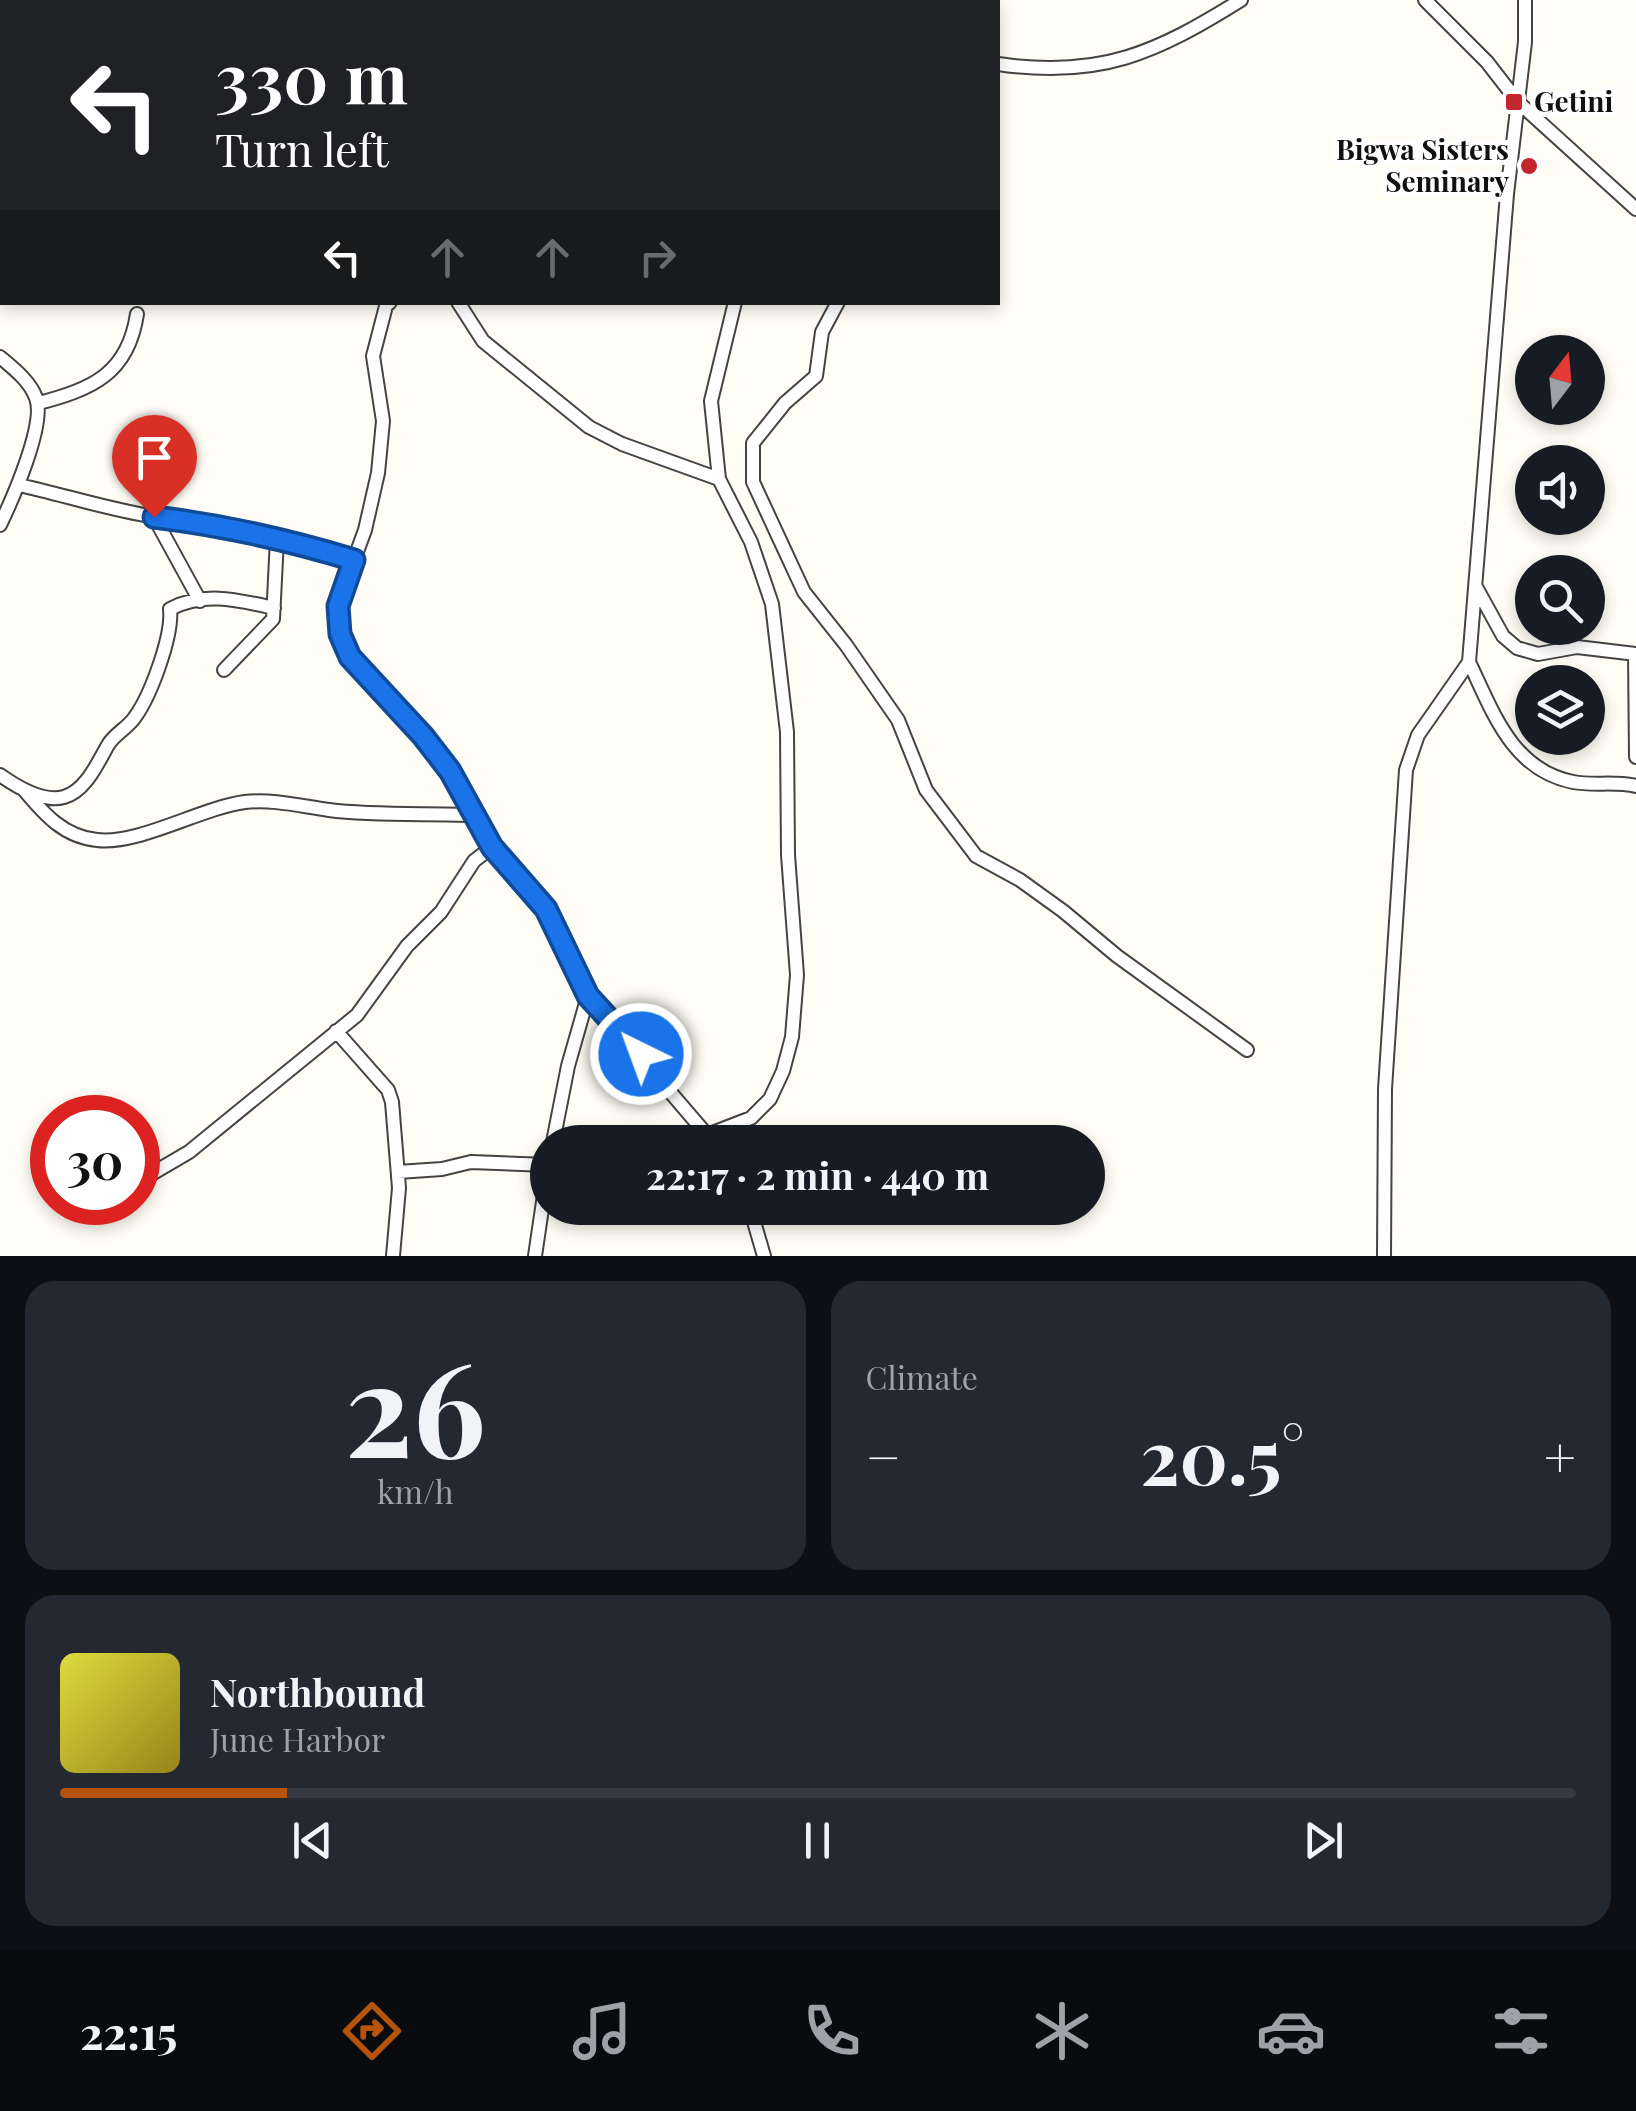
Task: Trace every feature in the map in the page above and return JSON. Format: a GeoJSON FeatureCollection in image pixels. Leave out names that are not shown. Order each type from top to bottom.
{"type":"FeatureCollection","features":[{"type":"Feature","properties":{"kind":"street"},"geometry":{"type":"LineString","coordinates":[[1000,64],[1054,70],[1114,64],[1141,54],[1242,0]]}},
{"type":"Feature","properties":{"kind":"street"},"geometry":{"type":"LineString","coordinates":[[1425,0],[1487,62],[1518,102],[1636,209]]}},
{"type":"Feature","properties":{"kind":"street"},"geometry":{"type":"LineString","coordinates":[[1525,0],[1525,42],[1507,194],[1469,662],[1500,727],[1513,748],[1531,764],[1577,783],[1636,786]]}},
{"type":"Feature","properties":{"kind":"street"},"geometry":{"type":"LineString","coordinates":[[387,305],[373,356],[382,421],[378,472],[365,530],[338,606],[342,643],[450,771],[492,847],[546,909],[588,996],[698,1125]]}},
{"type":"Feature","properties":{"kind":"street"},"geometry":{"type":"LineString","coordinates":[[460,305],[483,341],[589,427],[622,444],[719,479]]}},
{"type":"Feature","properties":{"kind":"street"},"geometry":{"type":"LineString","coordinates":[[734,305],[711,402],[719,479],[751,542],[775,622],[788,732],[788,855],[797,975],[792,1037],[783,1071],[770,1099],[751,1118],[737,1125]]}},
{"type":"Feature","properties":{"kind":"street"},"geometry":{"type":"LineString","coordinates":[[836,305],[822,332],[816,376],[784,403],[754,443],[754,482],[804,592],[898,720],[926,790],[976,856],[1063,910],[1117,956],[1247,1050]]}},
{"type":"Feature","properties":{"kind":"street"},"geometry":{"type":"LineString","coordinates":[[38,404],[85,389],[110,372],[130,348],[136,314]]}},
{"type":"Feature","properties":{"kind":"street"},"geometry":{"type":"LineString","coordinates":[[0,357],[31,388],[38,404],[19,484],[0,525]]}},
{"type":"Feature","properties":{"kind":"street"},"geometry":{"type":"LineString","coordinates":[[19,484],[154,517],[200,522],[278,539],[354,560]]}},
{"type":"Feature","properties":{"kind":"street"},"geometry":{"type":"LineString","coordinates":[[154,517],[200,601]]}},
{"type":"Feature","properties":{"kind":"street"},"geometry":{"type":"LineString","coordinates":[[224,670],[272,619],[278,539]]}},
{"type":"Feature","properties":{"kind":"street"},"geometry":{"type":"LineString","coordinates":[[1475,585],[1503,636],[1517,648],[1538,654],[1577,647],[1635,654],[1636,757]]}},
{"type":"Feature","properties":{"kind":"street"},"geometry":{"type":"LineString","coordinates":[[24,790],[60,798],[68,796],[96,769],[110,742],[136,717],[168,643],[172,626],[170,608],[211,596],[274,608]]}},
{"type":"Feature","properties":{"kind":"street"},"geometry":{"type":"LineString","coordinates":[[1384,1256],[1385,1089],[1406,770],[1418,735],[1469,662]]}},
{"type":"Feature","properties":{"kind":"street"},"geometry":{"type":"LineString","coordinates":[[0,775],[24,790],[50,821],[99,841],[248,802],[290,802],[329,810],[474,815]]}},
{"type":"Feature","properties":{"kind":"street"},"geometry":{"type":"LineString","coordinates":[[160,1169],[188,1152],[357,1015],[407,946],[440,912],[474,860],[492,847]]}},
{"type":"Feature","properties":{"kind":"street"},"geometry":{"type":"LineString","coordinates":[[556,1125],[588,996]]}},
{"type":"Feature","properties":{"kind":"street"},"geometry":{"type":"LineString","coordinates":[[336,1031],[391,1096],[399,1214],[393,1256]]}},
{"type":"Feature","properties":{"kind":"street"},"geometry":{"type":"LineString","coordinates":[[398,1172],[471,1162],[530,1165]]}},
{"type":"Feature","properties":{"kind":"street"},"geometry":{"type":"LineString","coordinates":[[535,1256],[539,1225]]}},
{"type":"Feature","properties":{"kind":"street"},"geometry":{"type":"LineString","coordinates":[[755,1225],[764,1256]]}},
{"type":"Feature","properties":{"kind":"place","name":"Getini"},"geometry":{"type":"Point","coordinates":[1514,102]}},
{"type":"Feature","properties":{"kind":"place","name":"Bigwa Sisters Seminary"},"geometry":{"type":"Point","coordinates":[1529,166]}},
{"type":"Feature","properties":{"kind":"route"},"geometry":{"type":"LineString","coordinates":[[154,517],[200,522],[290,541],[354,560],[338,606],[342,643],[350,657],[450,771],[492,847],[546,909],[588,996],[641,1054]]}}]}
